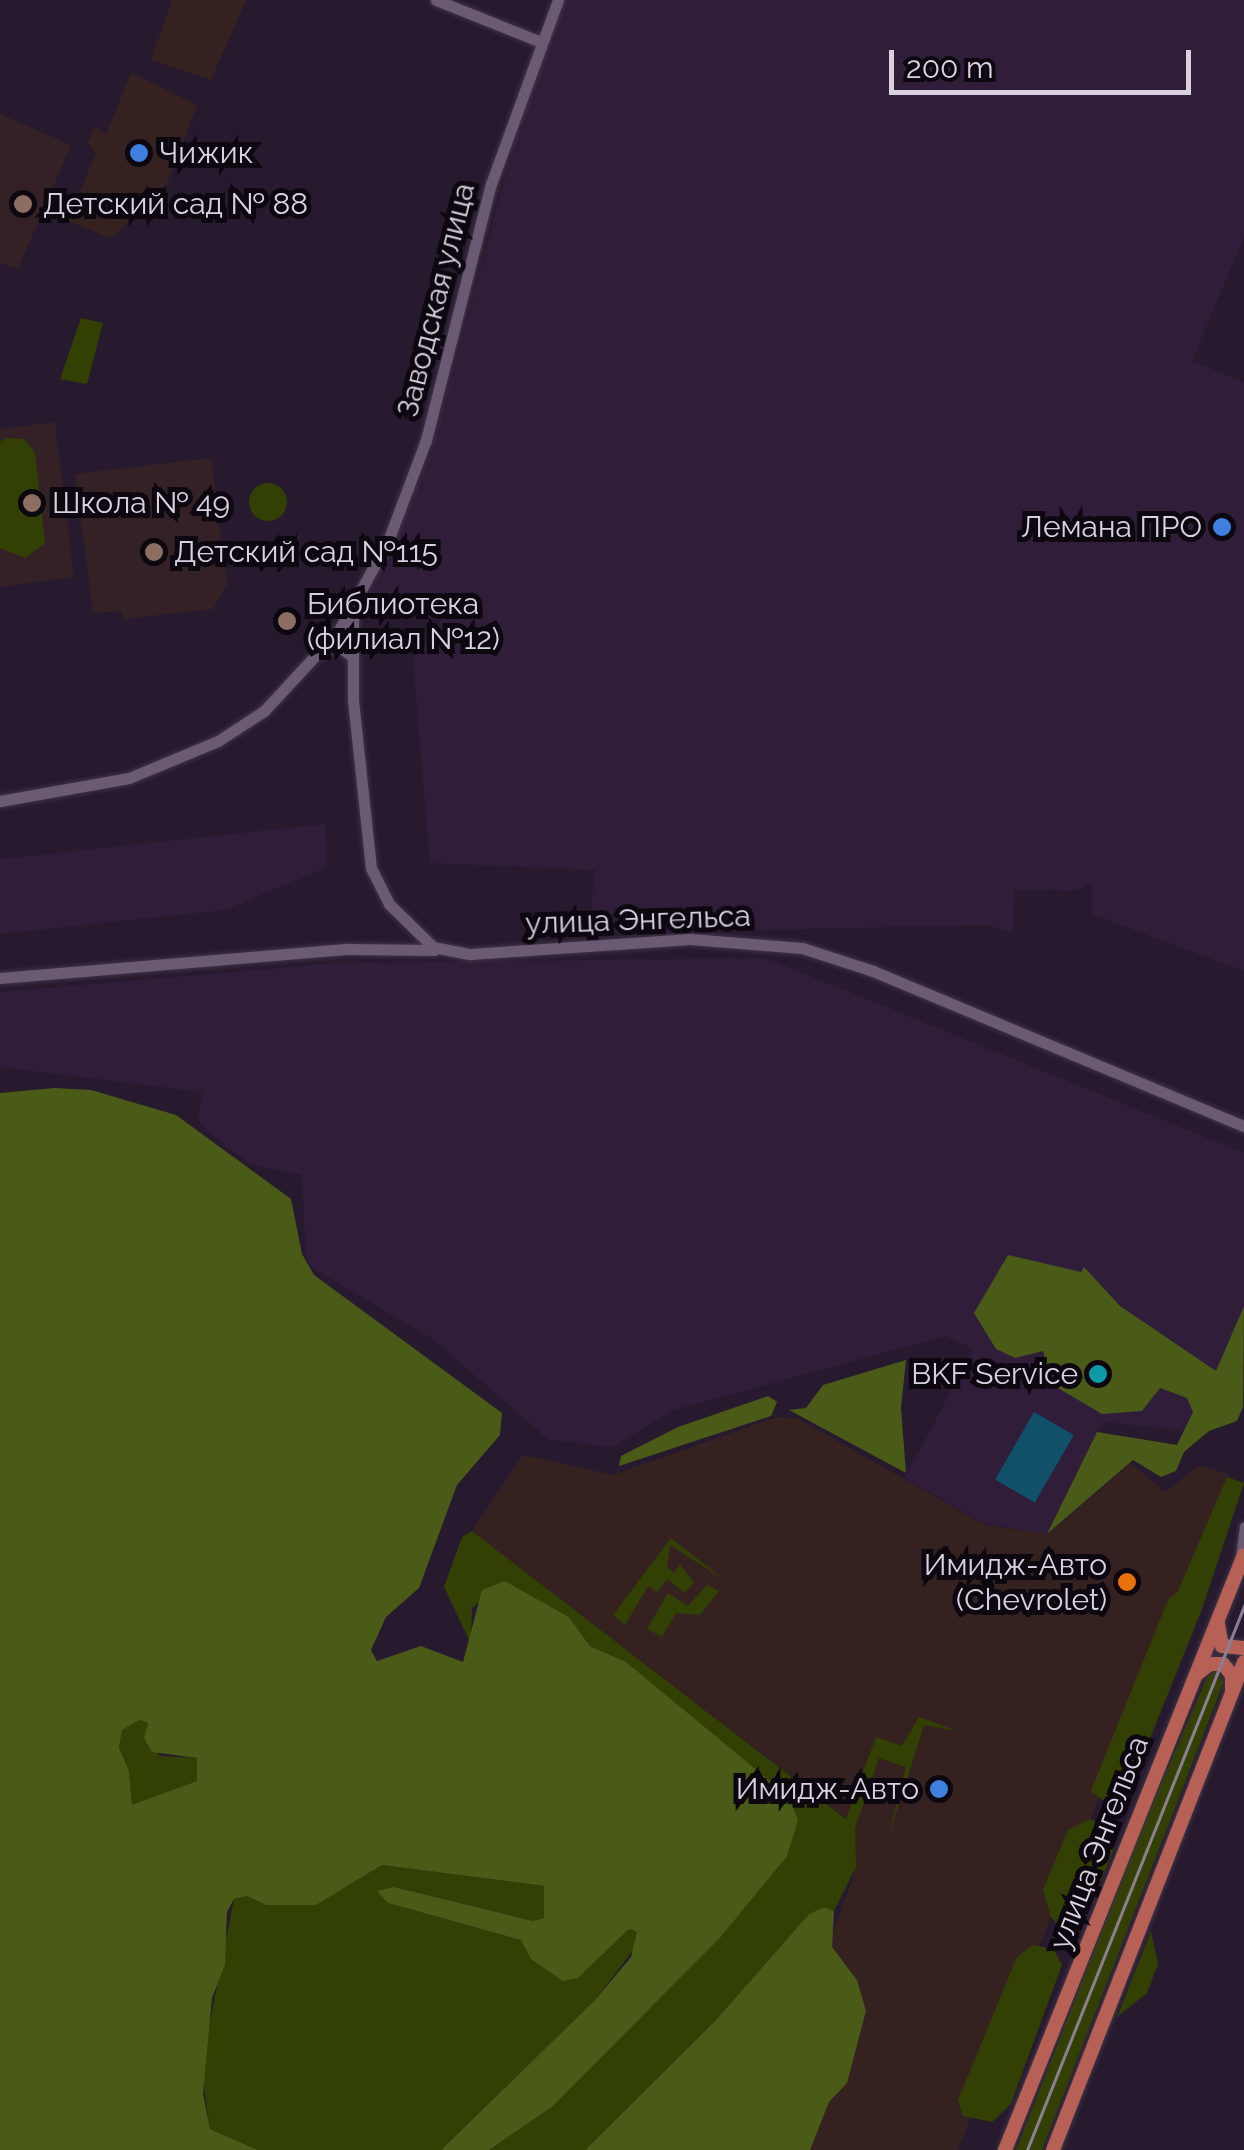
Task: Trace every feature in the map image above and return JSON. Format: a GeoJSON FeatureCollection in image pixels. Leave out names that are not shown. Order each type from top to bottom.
{"type":"FeatureCollection","features":[{"type":"Feature","properties":{"kind":"main road","name":"улица Энгельса"},"geometry":{"type":"LineString","coordinates":[[1005,2150],[1241,1562]]}},
{"type":"Feature","properties":{"kind":"main road"},"geometry":{"type":"LineString","coordinates":[[1222,1609],[1218,1641],[1232,1650],[1244,1648]]}},
{"type":"Feature","properties":{"kind":"main road"},"geometry":{"type":"LineString","coordinates":[[1052,2150],[1244,1662]]}},
{"type":"Feature","properties":{"kind":"main road"},"geometry":{"type":"LineString","coordinates":[[1190,1687],[1203,1668],[1223,1664],[1232,1676],[1229,1700]]}},
{"type":"Feature","properties":{"kind":"street"},"geometry":{"type":"LineString","coordinates":[[436,0],[541,42]]}},
{"type":"Feature","properties":{"kind":"street","name":"Заводская улица"},"geometry":{"type":"LineString","coordinates":[[0,801],[129,778],[195,752],[264,711],[322,652],[352,608],[388,541],[426,440],[492,184],[558,0]]}},
{"type":"Feature","properties":{"kind":"street","name":"Заводская улица"},"geometry":{"type":"LineString","coordinates":[[352,608],[352,657]]}},
{"type":"Feature","properties":{"kind":"street"},"geometry":{"type":"LineString","coordinates":[[322,652],[336,646],[352,657],[372,868],[390,904],[442,950]]}},
{"type":"Feature","properties":{"kind":"street","name":"улица Энгельса"},"geometry":{"type":"LineString","coordinates":[[0,978],[349,949],[442,950],[690,940],[802,948],[873,971],[1244,1126]]}},
{"type":"Feature","properties":{"kind":"street"},"geometry":{"type":"LineString","coordinates":[[1241,1562],[1244,1526]]}},
{"type":"Feature","properties":{"kind":"shaded area"},"geometry":{"type":"Polygon","coordinates":[[[172,0],[246,0],[211,80],[151,60],[172,0]]]}},
{"type":"Feature","properties":{"kind":"shaded area"},"geometry":{"type":"Polygon","coordinates":[[[565,0],[1244,0],[1244,237],[1192,361],[1244,382],[1244,971],[1092,914],[1092,882],[1077,891],[1014,890],[1013,933],[988,925],[588,934],[595,870],[430,863],[413,660],[441,620],[362,607],[430,457],[531,80],[565,0]]]}},
{"type":"Feature","properties":{"kind":"shaded area"},"geometry":{"type":"Polygon","coordinates":[[[131,73],[197,105],[167,184],[111,238],[68,221],[96,153],[88,143],[95,127],[106,135],[131,73]]]}},
{"type":"Feature","properties":{"kind":"shaded area","name":"Детский сад № 88"},"geometry":{"type":"Polygon","coordinates":[[[0,114],[71,145],[18,269],[0,263],[0,114]]]}},
{"type":"Feature","properties":{"kind":"shaded area","name":"Школа № 49"},"geometry":{"type":"Polygon","coordinates":[[[55,422],[74,577],[0,587],[0,429],[55,422]]]}},
{"type":"Feature","properties":{"kind":"shaded area","name":"Детский сад №115"},"geometry":{"type":"Polygon","coordinates":[[[211,458],[227,584],[213,609],[123,619],[121,611],[93,613],[75,474],[211,458]]]}},
{"type":"Feature","properties":{"kind":"shaded area"},"geometry":{"type":"Polygon","coordinates":[[[325,824],[327,867],[226,910],[0,934],[0,859],[325,824]]]}},
{"type":"Feature","properties":{"kind":"shaded area"},"geometry":{"type":"Polygon","coordinates":[[[766,958],[1244,1153],[1244,1318],[1201,1432],[1102,1422],[1047,1534],[985,1524],[905,1478],[973,1349],[946,1336],[674,1410],[612,1447],[549,1440],[433,1339],[314,1269],[306,1259],[302,1175],[249,1164],[204,1127],[198,1118],[202,1092],[0,1067],[0,992],[335,963],[766,958]]]}},
{"type":"Feature","properties":{"kind":"shaded area"},"geometry":{"type":"Polygon","coordinates":[[[777,1417],[797,1418],[985,1525],[1048,1534],[1131,1463],[1165,1492],[1200,1465],[1228,1474],[958,2150],[800,2150],[826,1951],[854,1875],[847,1819],[472,1531],[523,1455],[613,1475],[777,1417]]]}},
{"type":"Feature","properties":{"kind":"green space"},"geometry":{"type":"Polygon","coordinates":[[[81,318],[103,323],[87,384],[60,379],[81,318]]]}},
{"type":"Feature","properties":{"kind":"green space"},"geometry":{"type":"Polygon","coordinates":[[[6,438],[24,439],[35,453],[45,543],[25,558],[0,548],[0,442],[6,438]]]}},
{"type":"Feature","properties":{"kind":"green space"},"geometry":{"type":"Polygon","coordinates":[[[268,483],[281,489],[287,502],[281,515],[268,521],[255,515],[249,502],[255,489],[268,483]]]}},
{"type":"Feature","properties":{"kind":"green space"},"geometry":{"type":"Polygon","coordinates":[[[54,1088],[91,1090],[176,1115],[291,1199],[302,1254],[314,1275],[502,1413],[500,1435],[457,1485],[419,1588],[386,1617],[371,1650],[377,1661],[421,1646],[463,1662],[482,1590],[505,1581],[569,1617],[590,1646],[626,1662],[788,1796],[798,1820],[787,1856],[719,1939],[552,2107],[489,2150],[441,2150],[595,2000],[631,1957],[637,1932],[629,1929],[578,1978],[563,1981],[531,1959],[521,1940],[388,1903],[377,1891],[394,1887],[533,1921],[544,1918],[544,1886],[382,1865],[316,1905],[266,1905],[247,1896],[234,1899],[227,1912],[225,1965],[212,1998],[203,2093],[210,2129],[258,2150],[0,2150],[0,1093],[54,1088]],[[140,1720],[122,1730],[119,1748],[129,1771],[132,1805],[197,1781],[197,1758],[152,1752],[144,1738],[148,1723],[140,1720]]]}},
{"type":"Feature","properties":{"kind":"green space"},"geometry":{"type":"Polygon","coordinates":[[[1008,1255],[1081,1272],[1084,1267],[1120,1306],[1216,1371],[1244,1306],[1243,1407],[1237,1421],[1209,1431],[1184,1452],[1176,1471],[1161,1477],[1133,1460],[1047,1534],[1097,1432],[1177,1445],[1193,1412],[1187,1398],[1160,1388],[1142,1411],[1102,1414],[1051,1384],[1043,1351],[1015,1358],[996,1349],[974,1313],[1008,1255]]]}},
{"type":"Feature","properties":{"kind":"green space"},"geometry":{"type":"Polygon","coordinates":[[[906,1360],[901,1408],[906,1473],[789,1410],[806,1408],[823,1385],[906,1360]]]}},
{"type":"Feature","properties":{"kind":"green space"},"geometry":{"type":"Polygon","coordinates":[[[768,1396],[777,1402],[771,1416],[619,1466],[621,1456],[678,1427],[768,1396]]]}},
{"type":"Feature","properties":{"kind":"green space"},"geometry":{"type":"Polygon","coordinates":[[[1227,1477],[1244,1483],[1202,1609],[1128,1793],[1113,1808],[1091,1791],[1168,1600],[1178,1591],[1227,1477]]]}},
{"type":"Feature","properties":{"kind":"green space"},"geometry":{"type":"Polygon","coordinates":[[[472,1531],[846,1819],[876,1737],[902,1746],[919,1717],[957,1731],[924,1725],[888,1838],[906,1767],[879,1758],[855,1828],[856,1867],[834,1911],[824,1907],[809,1914],[715,2021],[585,2150],[489,2150],[552,2107],[719,1939],[691,1721],[626,1662],[590,1646],[569,1617],[505,1581],[472,1608],[471,1644],[444,1587],[462,1537],[472,1531]]]}},
{"type":"Feature","properties":{"kind":"green space"},"geometry":{"type":"Polygon","coordinates":[[[671,1538],[726,1581],[670,1545],[667,1567],[674,1573],[680,1565],[694,1582],[685,1593],[667,1579],[657,1592],[648,1586],[625,1625],[613,1615],[671,1538]]]}},
{"type":"Feature","properties":{"kind":"green space"},"geometry":{"type":"Polygon","coordinates":[[[707,1585],[719,1591],[700,1615],[676,1613],[662,1637],[647,1629],[668,1593],[688,1606],[707,1585]]]}},
{"type":"Feature","properties":{"kind":"green space"},"geometry":{"type":"Polygon","coordinates":[[[1217,1670],[1224,1682],[1042,2150],[1016,2150],[1143,1826],[1207,1677],[1217,1670]]]}},
{"type":"Feature","properties":{"kind":"green space"},"geometry":{"type":"Polygon","coordinates":[[[140,1720],[148,1723],[145,1738],[160,1756],[197,1758],[197,1781],[132,1806],[129,1771],[119,1749],[122,1730],[140,1720]]]}},
{"type":"Feature","properties":{"kind":"green space"},"geometry":{"type":"Polygon","coordinates":[[[1090,1819],[1106,1826],[1114,1849],[1080,1931],[1065,1934],[1051,1917],[1043,1890],[1068,1830],[1090,1819]]]}},
{"type":"Feature","properties":{"kind":"green space"},"geometry":{"type":"Polygon","coordinates":[[[382,1865],[544,1886],[544,1918],[533,1921],[394,1887],[388,1903],[521,1940],[578,1978],[629,1929],[637,1932],[637,1945],[595,2000],[441,2150],[258,2150],[210,2129],[201,2068],[234,1899],[247,1896],[266,1905],[336,1893],[382,1865]]]}},
{"type":"Feature","properties":{"kind":"green space"},"geometry":{"type":"Polygon","coordinates":[[[824,1907],[834,1911],[832,1947],[857,1980],[866,2011],[847,2083],[829,2102],[810,2150],[585,2150],[715,2021],[809,1914],[824,1907]]]}},
{"type":"Feature","properties":{"kind":"green space"},"geometry":{"type":"Polygon","coordinates":[[[1151,1931],[1158,1964],[1147,1993],[1117,2017],[1151,1931]]]}},
{"type":"Feature","properties":{"kind":"green space"},"geometry":{"type":"Polygon","coordinates":[[[1033,1945],[1054,1949],[1062,1965],[1011,2104],[992,2122],[963,2116],[958,2100],[1017,1957],[1033,1945]]]}},
{"type":"Feature","properties":{"kind":"water"},"geometry":{"type":"Polygon","coordinates":[[[1034,1412],[1074,1435],[1035,1503],[995,1480],[1034,1412]]]}},
{"type":"Feature","properties":{"kind":"tram line"},"geometry":{"type":"LineString","coordinates":[[1027,2150],[1244,1606]]}},
{"type":"Feature","properties":{"kind":"place","name":"Чижик"},"geometry":{"type":"Point","coordinates":[139,153]}},
{"type":"Feature","properties":{"kind":"place","name":"Детский сад № 88"},"geometry":{"type":"Point","coordinates":[23,204]}},
{"type":"Feature","properties":{"kind":"place","name":"Школа № 49"},"geometry":{"type":"Point","coordinates":[32,503]}},
{"type":"Feature","properties":{"kind":"place","name":"Лемана ПРО"},"geometry":{"type":"Point","coordinates":[1222,527]}},
{"type":"Feature","properties":{"kind":"place","name":"Детский сад №115"},"geometry":{"type":"Point","coordinates":[154,552]}},
{"type":"Feature","properties":{"kind":"place","name":"Библиотека (филиал №12)"},"geometry":{"type":"Point","coordinates":[287,621]}},
{"type":"Feature","properties":{"kind":"place","name":"BKF Service"},"geometry":{"type":"Point","coordinates":[1098,1374]}},
{"type":"Feature","properties":{"kind":"place","name":"Имидж-Авто (Chevrolet)"},"geometry":{"type":"Point","coordinates":[1127,1582]}},
{"type":"Feature","properties":{"kind":"place","name":"Имидж-Авто"},"geometry":{"type":"Point","coordinates":[939,1789]}}]}
